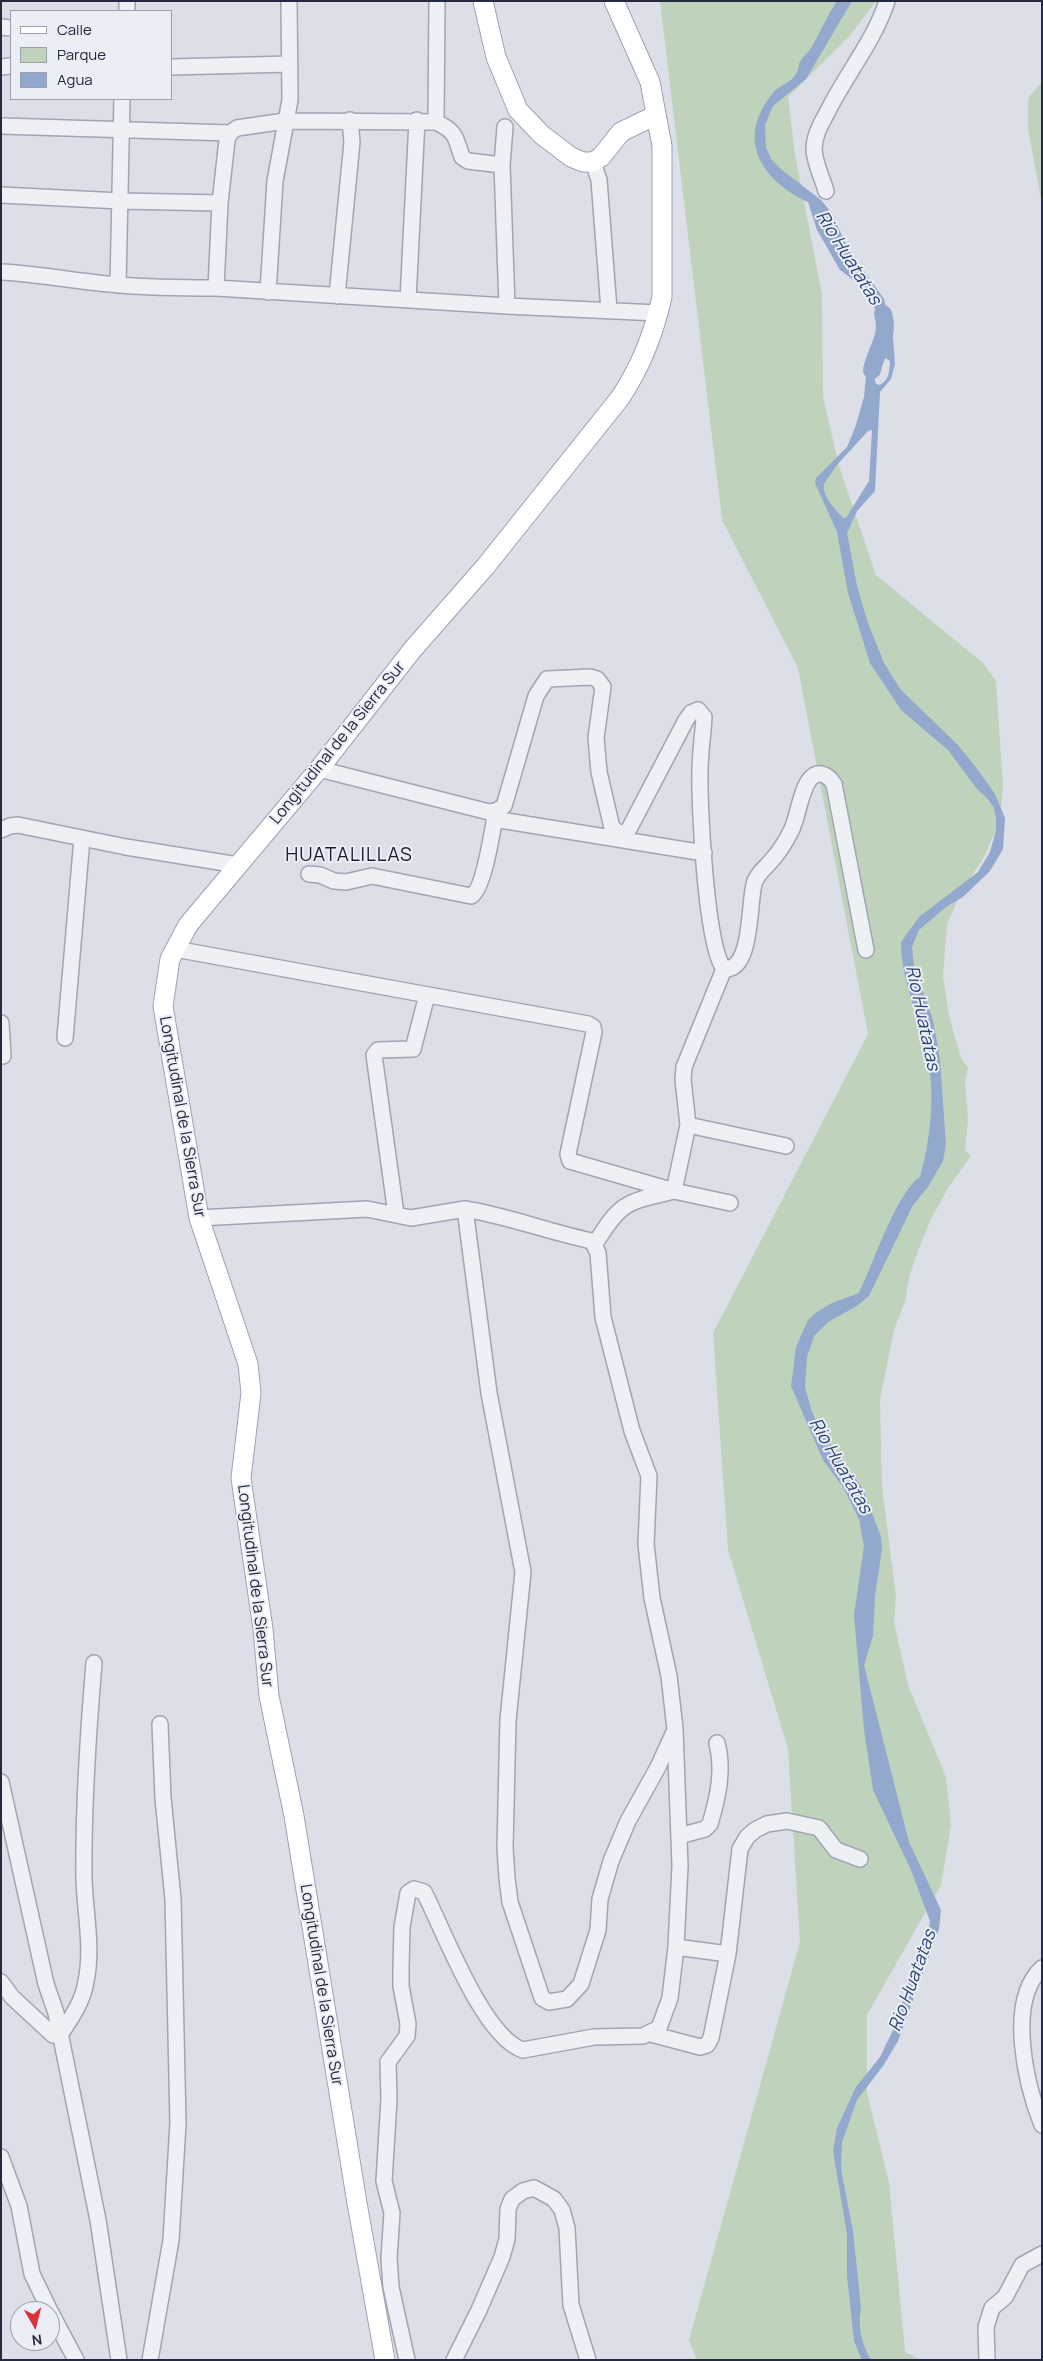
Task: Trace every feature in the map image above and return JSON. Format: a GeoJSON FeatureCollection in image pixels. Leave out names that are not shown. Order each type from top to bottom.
{"type":"FeatureCollection","features":[{"type":"Feature","properties":{"kind":"main road"},"geometry":{"type":"LineString","coordinates":[[483,1],[496,57],[518,110],[542,136],[571,157],[583,162],[593,162],[601,157],[621,132],[656,116]]}},
{"type":"Feature","properties":{"kind":"main road","name":"Longitudinal de la Sierra Sur"},"geometry":{"type":"LineString","coordinates":[[385,2360],[344,2128],[294,1816],[269,1696],[263,1629],[241,1478],[251,1393],[248,1364],[199,1218],[163,1006],[170,959],[188,925],[319,769],[413,648],[485,567],[620,398],[644,352],[662,297],[662,146],[650,82],[614,1]]}},
{"type":"Feature","properties":{"kind":"street"},"geometry":{"type":"LineString","coordinates":[[268,292],[275,181],[290,100],[289,1]]}},
{"type":"Feature","properties":{"kind":"street"},"geometry":{"type":"LineString","coordinates":[[436,122],[437,1]]}},
{"type":"Feature","properties":{"kind":"street"},"geometry":{"type":"LineString","coordinates":[[826,191],[814,149],[819,126],[841,84],[882,19],[887,1]]}},
{"type":"Feature","properties":{"kind":"street"},"geometry":{"type":"LineString","coordinates":[[172,67],[290,64]]}},
{"type":"Feature","properties":{"kind":"street"},"geometry":{"type":"LineString","coordinates":[[118,285],[122,100]]}},
{"type":"Feature","properties":{"kind":"street"},"geometry":{"type":"LineString","coordinates":[[337,296],[352,142],[350,120]]}},
{"type":"Feature","properties":{"kind":"street"},"geometry":{"type":"LineString","coordinates":[[408,300],[416,120]]}},
{"type":"Feature","properties":{"kind":"street"},"geometry":{"type":"LineString","coordinates":[[1,126],[230,132],[237,128],[254,124],[285,121],[416,120],[436,122],[449,128],[456,135],[462,157],[468,160],[502,165]]}},
{"type":"Feature","properties":{"kind":"street"},"geometry":{"type":"LineString","coordinates":[[505,127],[502,165],[507,306]]}},
{"type":"Feature","properties":{"kind":"street"},"geometry":{"type":"LineString","coordinates":[[216,288],[220,203],[227,140],[230,132]]}},
{"type":"Feature","properties":{"kind":"street"},"geometry":{"type":"LineString","coordinates":[[593,162],[599,180],[610,310]]}},
{"type":"Feature","properties":{"kind":"street"},"geometry":{"type":"LineString","coordinates":[[1,195],[121,201],[220,203]]}},
{"type":"Feature","properties":{"kind":"street"},"geometry":{"type":"LineString","coordinates":[[1,272],[43,274],[118,285],[216,288],[507,306],[658,312]]}},
{"type":"Feature","properties":{"kind":"street"},"geometry":{"type":"LineString","coordinates":[[309,874],[320,875],[334,881],[346,882],[372,876],[471,896],[477,892],[495,815],[504,806],[536,696],[542,684],[547,679],[591,677],[597,679],[603,687],[596,738],[599,772],[612,828],[622,835],[629,829],[686,720],[691,713],[698,710],[702,714],[700,772],[704,853],[713,945],[719,962],[724,969]]}},
{"type":"Feature","properties":{"kind":"street"},"geometry":{"type":"LineString","coordinates":[[319,769],[495,815],[704,853]]}},
{"type":"Feature","properties":{"kind":"street"},"geometry":{"type":"LineString","coordinates":[[724,969],[734,966],[745,945],[751,918],[755,882],[763,868],[781,849],[792,830],[812,776],[822,774],[829,777],[834,784],[866,950]]}},
{"type":"Feature","properties":{"kind":"street"},"geometry":{"type":"LineString","coordinates":[[1,830],[18,825],[238,865]]}},
{"type":"Feature","properties":{"kind":"street"},"geometry":{"type":"LineString","coordinates":[[65,1038],[82,838]]}},
{"type":"Feature","properties":{"kind":"street"},"geometry":{"type":"LineString","coordinates":[[175,949],[588,1024],[594,1032],[568,1154],[570,1161],[674,1191],[730,1204]]}},
{"type":"Feature","properties":{"kind":"street"},"geometry":{"type":"LineString","coordinates":[[674,1191],[688,1125],[683,1080],[684,1068],[724,969]]}},
{"type":"Feature","properties":{"kind":"street"},"geometry":{"type":"LineString","coordinates":[[396,1214],[374,1056],[378,1050],[413,1050],[427,995]]}},
{"type":"Feature","properties":{"kind":"street"},"geometry":{"type":"LineString","coordinates":[[1,1023],[3,1056]]}},
{"type":"Feature","properties":{"kind":"street"},"geometry":{"type":"LineString","coordinates":[[688,1125],[786,1146]]}},
{"type":"Feature","properties":{"kind":"street"},"geometry":{"type":"LineString","coordinates":[[595,1244],[616,1213],[633,1201],[674,1191]]}},
{"type":"Feature","properties":{"kind":"street"},"geometry":{"type":"LineString","coordinates":[[199,1218],[367,1209],[410,1218],[465,1210],[488,1213],[538,1229],[592,1241],[595,1244],[598,1252],[603,1317],[632,1431],[649,1476],[646,1544],[652,1598],[669,1676],[675,1729],[680,1866],[676,1947],[670,1998],[666,2014],[660,2028],[651,2034]]}},
{"type":"Feature","properties":{"kind":"street"},"geometry":{"type":"LineString","coordinates":[[465,1210],[489,1393],[523,1572],[508,1720],[505,1848],[507,1878],[510,1902],[542,1998],[549,2002],[567,1998],[581,1984],[598,1930],[600,1899],[611,1861],[628,1821],[658,1767],[675,1729]]}},
{"type":"Feature","properties":{"kind":"street"},"geometry":{"type":"LineString","coordinates":[[60,2035],[81,2002],[87,1981],[89,1946],[84,1879],[86,1794],[94,1662]]}},
{"type":"Feature","properties":{"kind":"street"},"geometry":{"type":"LineString","coordinates":[[150,2360],[170,2240],[178,2123],[173,1899],[163,1798],[160,1724]]}},
{"type":"Feature","properties":{"kind":"street"},"geometry":{"type":"LineString","coordinates":[[679,1836],[705,1829],[710,1824],[721,1778],[720,1754],[717,1743]]}},
{"type":"Feature","properties":{"kind":"street"},"geometry":{"type":"LineString","coordinates":[[1,1782],[46,1984],[56,2013],[98,2220],[118,2360]]}},
{"type":"Feature","properties":{"kind":"street"},"geometry":{"type":"LineString","coordinates":[[407,2360],[391,2286],[389,2258],[392,2213],[384,2181],[389,2099],[388,2062],[407,2036],[408,2024],[401,1986],[401,1967],[402,1927],[408,1893],[414,1889],[424,1892],[482,2010],[496,2032],[515,2047],[523,2050],[594,2037],[624,2037],[651,2034],[700,2047],[707,2044],[711,2038],[728,1954],[740,1849],[755,1830],[767,1824],[787,1821],[819,1828],[836,1850],[860,1859]]}},
{"type":"Feature","properties":{"kind":"street"},"geometry":{"type":"LineString","coordinates":[[676,1947],[728,1954]]}},
{"type":"Feature","properties":{"kind":"street"},"geometry":{"type":"LineString","coordinates":[[1042,1968],[1025,1996],[1022,2012],[1026,2071],[1031,2099],[1042,2125]]}},
{"type":"Feature","properties":{"kind":"street"},"geometry":{"type":"LineString","coordinates":[[1,1982],[12,1997],[53,2035],[60,2035]]}},
{"type":"Feature","properties":{"kind":"street"},"geometry":{"type":"LineString","coordinates":[[1,2157],[20,2206],[32,2274],[45,2301]]}},
{"type":"Feature","properties":{"kind":"street"},"geometry":{"type":"LineString","coordinates":[[454,2360],[479,2310],[502,2257],[507,2239],[508,2209],[512,2199],[523,2191],[534,2188],[554,2199],[562,2210],[567,2228],[571,2305],[588,2360]]}},
{"type":"Feature","properties":{"kind":"street"},"geometry":{"type":"LineString","coordinates":[[987,2360],[986,2327],[992,2308],[1005,2297],[1022,2265],[1042,2254]]}},
{"type":"Feature","properties":{"kind":"street"},"geometry":{"type":"LineString","coordinates":[[60,2330],[76,2360]]}},
{"type":"Feature","properties":{"kind":"green space"},"geometry":{"type":"Polygon","coordinates":[[[660,1],[876,1],[849,37],[788,97],[795,154],[822,295],[823,397],[839,466],[876,575],[983,663],[996,681],[1003,786],[1000,821],[983,859],[961,892],[947,925],[943,976],[949,1016],[961,1058],[968,1068],[965,1082],[968,1119],[965,1150],[971,1156],[950,1185],[930,1221],[918,1251],[909,1277],[906,1299],[894,1330],[880,1399],[882,1487],[896,1596],[894,1622],[908,1685],[946,1777],[951,1825],[941,1885],[867,2015],[867,2093],[889,2182],[905,2352],[921,2360],[697,2360],[689,2340],[800,1942],[788,1749],[728,1550],[713,1333],[868,1034],[798,668],[722,520],[660,1]]]}},
{"type":"Feature","properties":{"kind":"green space"},"geometry":{"type":"Polygon","coordinates":[[[1042,82],[1042,204],[1028,129],[1028,98],[1042,82]]]}},
{"type":"Feature","properties":{"kind":"water"},"geometry":{"type":"Polygon","coordinates":[[[837,1],[852,1],[806,79],[773,106],[765,125],[766,148],[772,160],[821,200],[830,211],[849,250],[884,299],[893,339],[895,364],[891,379],[880,392],[875,491],[857,511],[847,533],[857,586],[868,623],[884,663],[901,690],[958,745],[995,794],[1005,818],[1003,849],[990,871],[963,897],[946,907],[919,930],[912,947],[914,966],[933,1020],[940,1059],[946,1145],[943,1161],[928,1187],[913,1205],[869,1296],[857,1306],[828,1322],[814,1336],[807,1357],[805,1387],[812,1412],[821,1431],[863,1489],[881,1537],[882,1549],[875,1596],[873,1636],[864,1665],[909,1842],[941,1910],[939,1929],[898,2041],[883,2066],[857,2100],[842,2142],[841,2169],[853,2231],[861,2308],[860,2328],[865,2348],[871,2360],[862,2360],[854,2341],[847,2276],[847,2234],[833,2151],[837,2128],[856,2087],[880,2057],[894,2028],[930,1921],[911,1870],[873,1790],[864,1730],[854,1615],[864,1546],[859,1519],[843,1487],[823,1460],[791,1386],[796,1347],[808,1320],[832,1303],[859,1293],[894,1213],[911,1185],[920,1177],[927,1146],[931,1113],[931,1080],[926,1049],[904,969],[901,942],[919,917],[978,872],[990,852],[996,830],[996,817],[994,808],[987,798],[977,789],[948,750],[901,710],[870,663],[848,593],[837,532],[815,483],[816,478],[847,447],[864,397],[868,357],[871,350],[883,349],[884,346],[882,331],[877,312],[860,285],[840,270],[817,230],[808,202],[791,193],[766,170],[755,142],[756,126],[762,110],[773,93],[796,74],[802,58],[811,48],[837,1]],[[884,357],[877,362],[874,369],[876,384],[880,385],[886,380],[889,371],[890,361],[884,357]],[[872,430],[868,431],[836,466],[824,484],[827,498],[843,518],[846,518],[869,481],[872,430]]]}},
{"type":"Feature","properties":{"kind":"waterway","name":"Rio Huatatas"},"geometry":{"type":"LineString","coordinates":[[872,370],[884,336],[885,322],[883,314]]}},
{"type":"Feature","properties":{"kind":"district","name":"HUATALILLAS"},"geometry":{"type":"Point","coordinates":[349,856]}}]}
